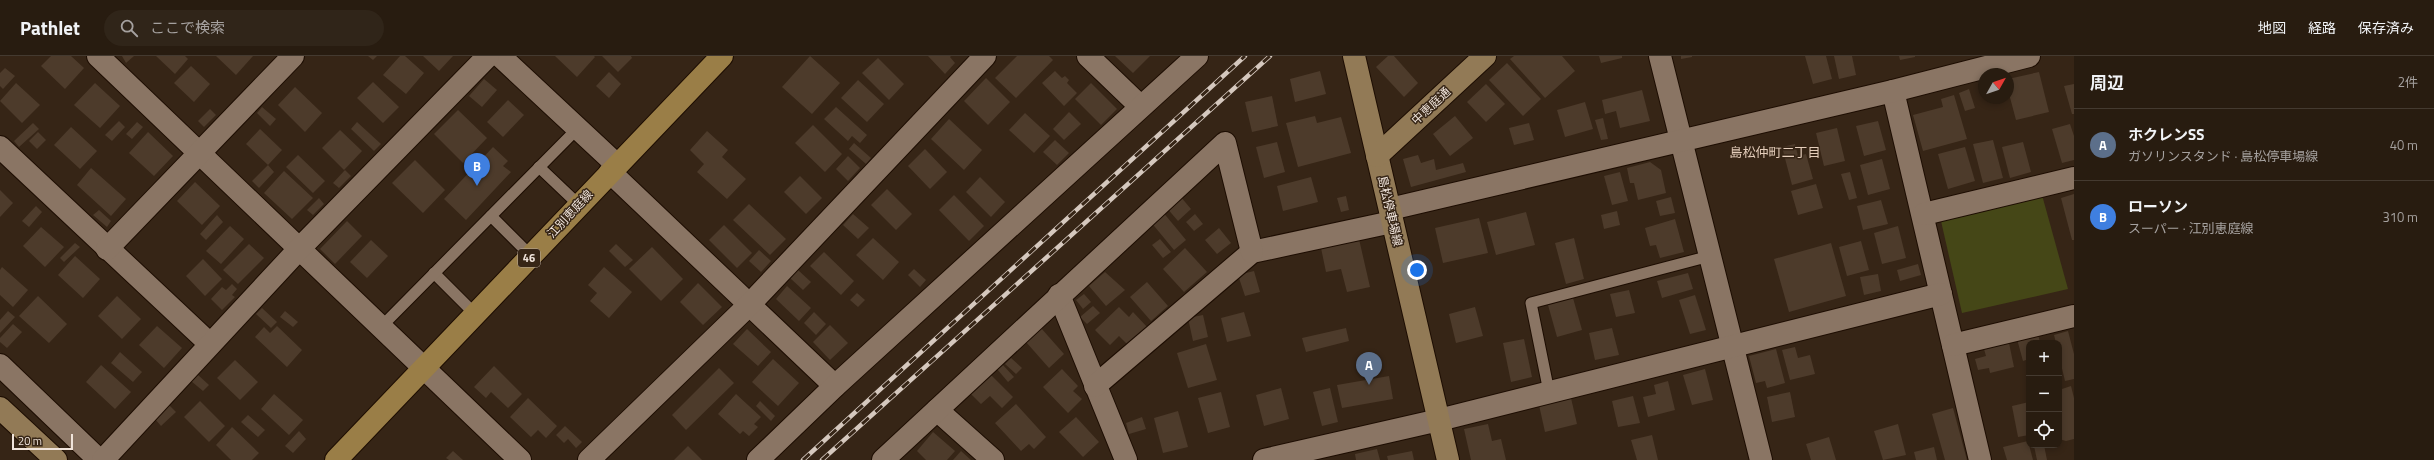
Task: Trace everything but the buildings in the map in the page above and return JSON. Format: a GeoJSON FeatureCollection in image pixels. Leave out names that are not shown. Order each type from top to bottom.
{"type":"FeatureCollection","features":[{"type":"Feature","properties":{"kind":"main road","name":"江別恵庭線"},"geometry":{"type":"LineString","coordinates":[[336,460],[424,369],[613,168],[722,56]]}},
{"type":"Feature","properties":{"kind":"main road","name":"島松停車場線"},"geometry":{"type":"LineString","coordinates":[[1354,56],[1448,460]]}},
{"type":"Feature","properties":{"kind":"main road","name":"中恵庭通"},"geometry":{"type":"LineString","coordinates":[[1377,156],[1485,56]]}},
{"type":"Feature","properties":{"kind":"main road"},"geometry":{"type":"LineString","coordinates":[[0,408],[56,460]]}},
{"type":"Feature","properties":{"kind":"street"},"geometry":{"type":"LineString","coordinates":[[98,56],[520,460]]}},
{"type":"Feature","properties":{"kind":"street"},"geometry":{"type":"LineString","coordinates":[[107,250],[200,155],[293,56]]}},
{"type":"Feature","properties":{"kind":"street"},"geometry":{"type":"LineString","coordinates":[[589,460],[750,304],[986,56]]}},
{"type":"Feature","properties":{"kind":"street"},"geometry":{"type":"LineString","coordinates":[[1088,56],[1140,106]]}},
{"type":"Feature","properties":{"kind":"street"},"geometry":{"type":"LineString","coordinates":[[758,460],[835,386],[1140,106],[1197,56]]}},
{"type":"Feature","properties":{"kind":"street"},"geometry":{"type":"LineString","coordinates":[[1660,56],[1761,460]]}},
{"type":"Feature","properties":{"kind":"street"},"geometry":{"type":"LineString","coordinates":[[1095,386],[1252,252],[1681,142],[1893,90],[1948,65],[2029,56]]}},
{"type":"Feature","properties":{"kind":"street"},"geometry":{"type":"LineString","coordinates":[[103,460],[300,248],[501,57],[578,128],[613,168],[835,386]]}},
{"type":"Feature","properties":{"kind":"street"},"geometry":{"type":"LineString","coordinates":[[1893,90],[1924,214],[1980,460]]}},
{"type":"Feature","properties":{"kind":"street"},"geometry":{"type":"LineString","coordinates":[[883,460],[1059,295],[1225,143],[1252,252]]}},
{"type":"Feature","properties":{"kind":"street"},"geometry":{"type":"LineString","coordinates":[[0,147],[107,250],[210,344]]}},
{"type":"Feature","properties":{"kind":"street"},"geometry":{"type":"LineString","coordinates":[[1924,214],[2074,178]]}},
{"type":"Feature","properties":{"kind":"street"},"geometry":{"type":"LineString","coordinates":[[1264,460],[1439,420],[1941,294]]}},
{"type":"Feature","properties":{"kind":"street"},"geometry":{"type":"LineString","coordinates":[[1059,295],[1126,460]]}},
{"type":"Feature","properties":{"kind":"street"},"geometry":{"type":"LineString","coordinates":[[1953,345],[2074,316]]}},
{"type":"Feature","properties":{"kind":"street"},"geometry":{"type":"LineString","coordinates":[[0,365],[99,460]]}},
{"type":"Feature","properties":{"kind":"street"},"geometry":{"type":"LineString","coordinates":[[937,410],[993,460]]}},
{"type":"Feature","properties":{"kind":"lane"},"geometry":{"type":"LineString","coordinates":[[381,327],[578,128]]}},
{"type":"Feature","properties":{"kind":"lane"},"geometry":{"type":"LineString","coordinates":[[539,167],[579,205]]}},
{"type":"Feature","properties":{"kind":"lane"},"geometry":{"type":"LineString","coordinates":[[490,216],[530,256]]}},
{"type":"Feature","properties":{"kind":"lane"},"geometry":{"type":"LineString","coordinates":[[1550,392],[1531,304],[1710,256]]}},
{"type":"Feature","properties":{"kind":"lane"},"geometry":{"type":"LineString","coordinates":[[434,273],[475,314]]}},
{"type":"Feature","properties":{"kind":"shaded area"},"geometry":{"type":"Polygon","coordinates":[[[2042,195],[2068,289],[1962,313],[1941,221],[2042,195]]]}},
{"type":"Feature","properties":{"kind":"railway"},"geometry":{"type":"LineString","coordinates":[[803,460],[1245,56]]}},
{"type":"Feature","properties":{"kind":"railway"},"geometry":{"type":"LineString","coordinates":[[822,460],[1270,56]]}},
{"type":"Feature","properties":{"kind":"place","name":"ローソン"},"geometry":{"type":"Point","coordinates":[477,186]}},
{"type":"Feature","properties":{"kind":"place","name":"ホクレンSS"},"geometry":{"type":"Point","coordinates":[1369,385]}},
{"type":"Feature","properties":{"kind":"district","name":"島松仲町二丁目"},"geometry":{"type":"Point","coordinates":[1775,152]}}]}
